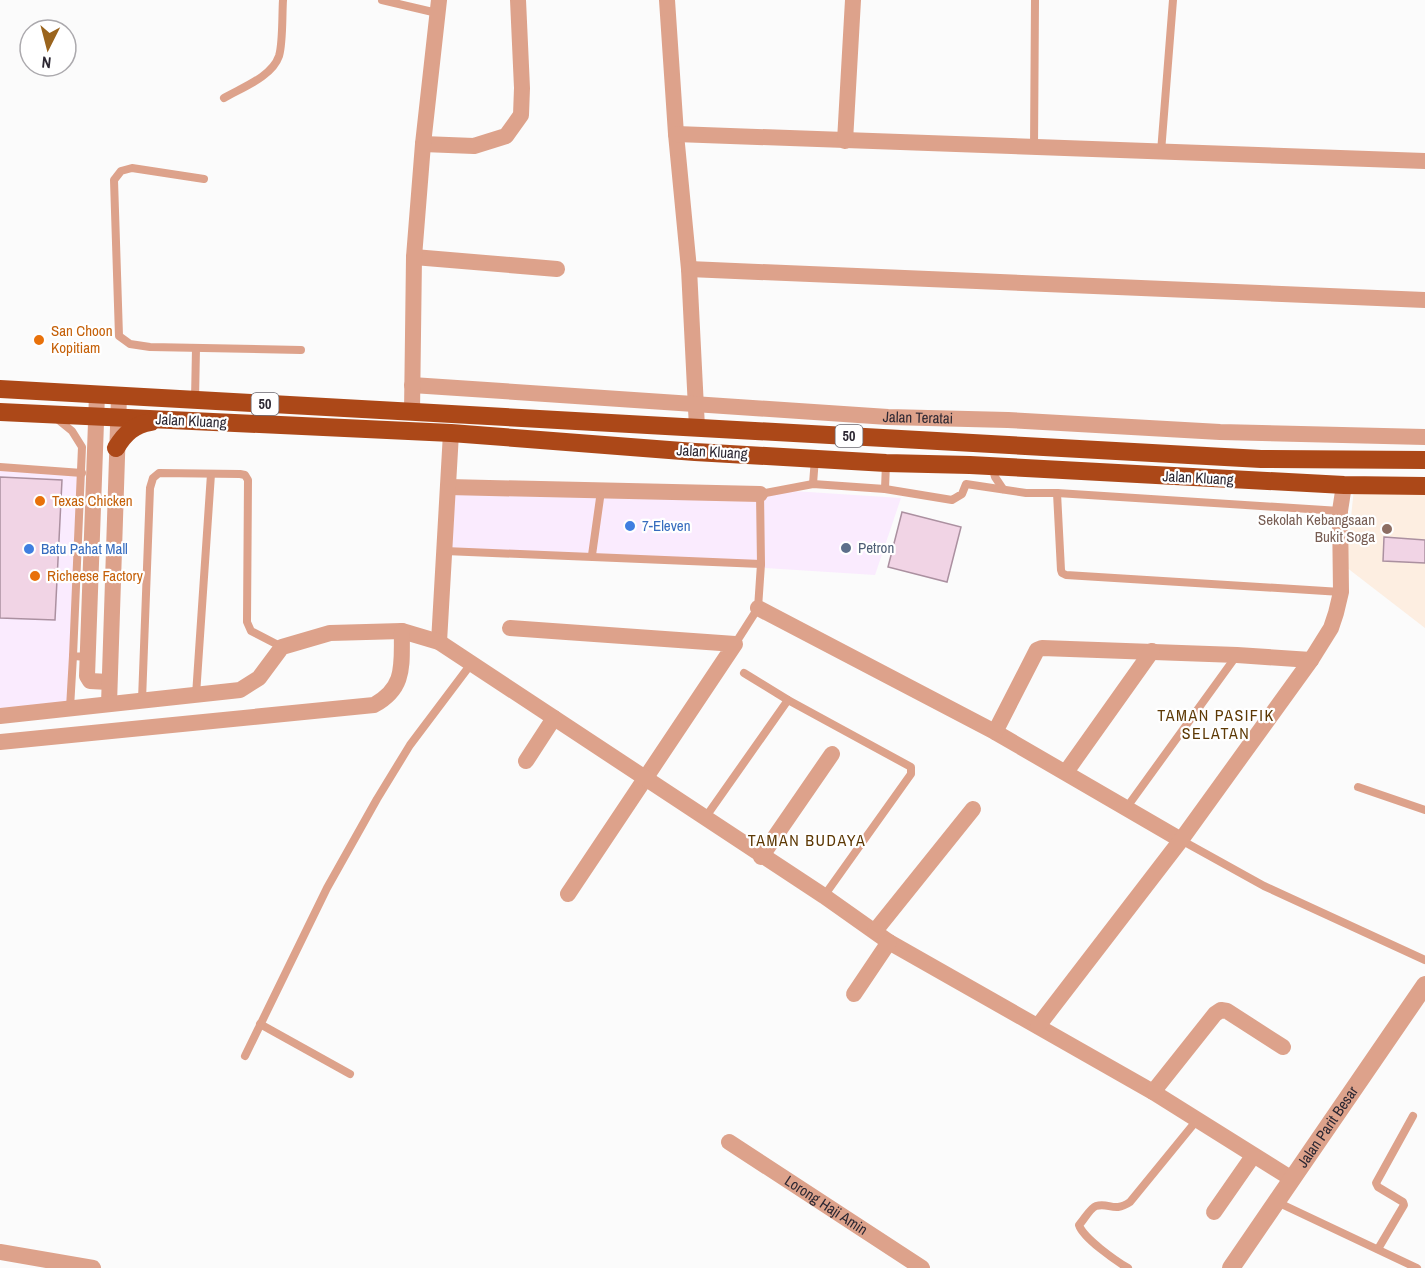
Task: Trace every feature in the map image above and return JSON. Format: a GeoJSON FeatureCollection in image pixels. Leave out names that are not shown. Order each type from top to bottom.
{"type":"FeatureCollection","features":[{"type":"Feature","properties":{"kind":"highway","name":"Jalan Kluang"},"geometry":{"type":"LineString","coordinates":[[0,389],[697,428],[1009,430],[1261,459],[1425,460]]}},
{"type":"Feature","properties":{"kind":"highway","name":"Jalan Kluang"},"geometry":{"type":"LineString","coordinates":[[0,412],[451,434],[886,463],[992,466],[1344,485],[1425,486]]}},
{"type":"Feature","properties":{"kind":"highway"},"geometry":{"type":"LineString","coordinates":[[116,448],[130,429],[142,424],[168,420]]}},
{"type":"Feature","properties":{"kind":"street"},"geometry":{"type":"LineString","coordinates":[[423,144],[474,146],[506,136],[521,115],[518,0]]}},
{"type":"Feature","properties":{"kind":"street"},"geometry":{"type":"LineString","coordinates":[[667,0],[688,269],[697,428]]}},
{"type":"Feature","properties":{"kind":"street"},"geometry":{"type":"LineString","coordinates":[[845,141],[853,0]]}},
{"type":"Feature","properties":{"kind":"street"},"geometry":{"type":"LineString","coordinates":[[412,412],[414,257],[438,6]]}},
{"type":"Feature","properties":{"kind":"street"},"geometry":{"type":"LineString","coordinates":[[676,134],[1425,161]]}},
{"type":"Feature","properties":{"kind":"street"},"geometry":{"type":"LineString","coordinates":[[414,257],[557,269]]}},
{"type":"Feature","properties":{"kind":"street"},"geometry":{"type":"LineString","coordinates":[[688,269],[1425,300]]}},
{"type":"Feature","properties":{"kind":"street","name":"Jalan Teratai"},"geometry":{"type":"LineString","coordinates":[[412,385],[888,417],[1009,430],[1425,437]]}},
{"type":"Feature","properties":{"kind":"street"},"geometry":{"type":"LineString","coordinates":[[97,394],[81,657],[88,680],[109,682]]}},
{"type":"Feature","properties":{"kind":"street"},"geometry":{"type":"LineString","coordinates":[[109,704],[119,396]]}},
{"type":"Feature","properties":{"kind":"street"},"geometry":{"type":"LineString","coordinates":[[439,642],[451,434]]}},
{"type":"Feature","properties":{"kind":"street"},"geometry":{"type":"LineString","coordinates":[[1038,1026],[1180,840],[1311,660],[1331,628],[1341,592],[1340,511],[1344,485]]}},
{"type":"Feature","properties":{"kind":"street"},"geometry":{"type":"LineString","coordinates":[[448,486],[760,494]]}},
{"type":"Feature","properties":{"kind":"street"},"geometry":{"type":"LineString","coordinates":[[758,608],[995,732],[1180,840]]}},
{"type":"Feature","properties":{"kind":"street"},"geometry":{"type":"LineString","coordinates":[[510,628],[735,644],[568,894]]}},
{"type":"Feature","properties":{"kind":"street"},"geometry":{"type":"LineString","coordinates":[[0,742],[374,705],[386,698],[401,675],[402,630]]}},
{"type":"Feature","properties":{"kind":"street"},"geometry":{"type":"LineString","coordinates":[[0,716],[240,690],[259,678],[282,648],[330,633],[402,630],[439,642],[890,942],[1153,1092],[1292,1179]]}},
{"type":"Feature","properties":{"kind":"street"},"geometry":{"type":"LineString","coordinates":[[995,732],[1037,650],[1049,647],[1311,660]]}},
{"type":"Feature","properties":{"kind":"street"},"geometry":{"type":"LineString","coordinates":[[1066,772],[1152,651]]}},
{"type":"Feature","properties":{"kind":"street"},"geometry":{"type":"LineString","coordinates":[[526,761],[554,718]]}},
{"type":"Feature","properties":{"kind":"street"},"geometry":{"type":"LineString","coordinates":[[761,856],[832,754]]}},
{"type":"Feature","properties":{"kind":"street"},"geometry":{"type":"LineString","coordinates":[[875,931],[973,809]]}},
{"type":"Feature","properties":{"kind":"street"},"geometry":{"type":"LineString","coordinates":[[854,994],[890,942]]}},
{"type":"Feature","properties":{"kind":"street","name":"Jalan Parit Besar"},"geometry":{"type":"LineString","coordinates":[[1231,1268],[1281,1203],[1292,1179],[1425,985]]}},
{"type":"Feature","properties":{"kind":"street"},"geometry":{"type":"LineString","coordinates":[[1153,1092],[1215,1014],[1221,1010],[1283,1047]]}},
{"type":"Feature","properties":{"kind":"street","name":"Lorong Haji Amin"},"geometry":{"type":"LineString","coordinates":[[729,1142],[922,1268]]}},
{"type":"Feature","properties":{"kind":"street"},"geometry":{"type":"LineString","coordinates":[[1214,1212],[1253,1156]]}},
{"type":"Feature","properties":{"kind":"street"},"geometry":{"type":"LineString","coordinates":[[0,1252],[93,1268]]}},
{"type":"Feature","properties":{"kind":"lane"},"geometry":{"type":"LineString","coordinates":[[224,98],[265,74],[274,65],[279,56],[283,0]]}},
{"type":"Feature","properties":{"kind":"lane"},"geometry":{"type":"LineString","coordinates":[[382,0],[438,6]]}},
{"type":"Feature","properties":{"kind":"lane"},"geometry":{"type":"LineString","coordinates":[[1034,148],[1035,0]]}},
{"type":"Feature","properties":{"kind":"lane"},"geometry":{"type":"LineString","coordinates":[[1161,152],[1173,0]]}},
{"type":"Feature","properties":{"kind":"lane"},"geometry":{"type":"LineString","coordinates":[[204,179],[132,168],[121,171],[114,180],[119,336],[130,344],[150,347],[302,350]]}},
{"type":"Feature","properties":{"kind":"lane"},"geometry":{"type":"LineString","coordinates":[[195,400],[196,348]]}},
{"type":"Feature","properties":{"kind":"lane"},"geometry":{"type":"LineString","coordinates":[[51,414],[72,431],[82,447],[81,657],[70,708]]}},
{"type":"Feature","properties":{"kind":"lane"},"geometry":{"type":"LineString","coordinates":[[813,484],[815,458]]}},
{"type":"Feature","properties":{"kind":"lane"},"geometry":{"type":"LineString","coordinates":[[885,489],[886,463]]}},
{"type":"Feature","properties":{"kind":"lane"},"geometry":{"type":"LineString","coordinates":[[735,644],[758,608],[761,564],[760,494],[813,484],[885,489],[952,500],[962,494],[970,465]]}},
{"type":"Feature","properties":{"kind":"lane"},"geometry":{"type":"LineString","coordinates":[[992,466],[994,477],[1003,489]]}},
{"type":"Feature","properties":{"kind":"lane"},"geometry":{"type":"LineString","coordinates":[[0,468],[82,474]]}},
{"type":"Feature","properties":{"kind":"lane"},"geometry":{"type":"LineString","coordinates":[[142,700],[150,488],[153,478],[159,472],[240,474],[248,480],[247,622],[251,631],[282,648]]}},
{"type":"Feature","properties":{"kind":"lane"},"geometry":{"type":"LineString","coordinates":[[196,695],[211,474]]}},
{"type":"Feature","properties":{"kind":"lane"},"geometry":{"type":"LineString","coordinates":[[966,484],[1026,493],[1057,492],[1340,511]]}},
{"type":"Feature","properties":{"kind":"lane"},"geometry":{"type":"LineString","coordinates":[[592,555],[601,491]]}},
{"type":"Feature","properties":{"kind":"lane"},"geometry":{"type":"LineString","coordinates":[[1057,492],[1061,570],[1066,575],[1341,592]]}},
{"type":"Feature","properties":{"kind":"lane"},"geometry":{"type":"LineString","coordinates":[[445,551],[592,555],[761,564]]}},
{"type":"Feature","properties":{"kind":"lane"},"geometry":{"type":"LineString","coordinates":[[1127,807],[1237,655]]}},
{"type":"Feature","properties":{"kind":"lane"},"geometry":{"type":"LineString","coordinates":[[245,1056],[327,888],[377,799],[410,745],[471,664]]}},
{"type":"Feature","properties":{"kind":"lane"},"geometry":{"type":"LineString","coordinates":[[744,673],[788,700],[911,767],[911,774],[824,896]]}},
{"type":"Feature","properties":{"kind":"lane"},"geometry":{"type":"LineString","coordinates":[[705,818],[788,700]]}},
{"type":"Feature","properties":{"kind":"lane"},"geometry":{"type":"LineString","coordinates":[[1358,787],[1425,810]]}},
{"type":"Feature","properties":{"kind":"lane"},"geometry":{"type":"LineString","coordinates":[[1180,840],[1264,886],[1425,960]]}},
{"type":"Feature","properties":{"kind":"lane"},"geometry":{"type":"LineString","coordinates":[[260,1024],[350,1074]]}},
{"type":"Feature","properties":{"kind":"lane"},"geometry":{"type":"LineString","coordinates":[[1378,1249],[1404,1205],[1403,1202],[1378,1187],[1376,1183],[1413,1116]]}},
{"type":"Feature","properties":{"kind":"lane"},"geometry":{"type":"LineString","coordinates":[[1128,1268],[1083,1233],[1079,1225],[1097,1205],[1116,1208],[1123,1207],[1130,1202],[1197,1120]]}},
{"type":"Feature","properties":{"kind":"lane"},"geometry":{"type":"LineString","coordinates":[[1281,1203],[1417,1268]]}},
{"type":"Feature","properties":{"kind":"shaded area"},"geometry":{"type":"Polygon","coordinates":[[[0,465],[85,471],[74,703],[0,711],[0,465]]]}},
{"type":"Feature","properties":{"kind":"shaded area"},"geometry":{"type":"Polygon","coordinates":[[[443,480],[761,489],[901,498],[875,575],[440,553],[443,480]]]}},
{"type":"Feature","properties":{"kind":"shaded area","name":"Sekolah Kebangsaan Bukit Soga"},"geometry":{"type":"Polygon","coordinates":[[[1354,488],[1425,490],[1425,628],[1346,567],[1354,488]]]}},
{"type":"Feature","properties":{"kind":"building","name":"Batu Pahat Mall"},"geometry":{"type":"Polygon","coordinates":[[[0,477],[62,480],[55,620],[0,618],[0,477]]]}},
{"type":"Feature","properties":{"kind":"building"},"geometry":{"type":"Polygon","coordinates":[[[902,512],[961,527],[947,582],[888,567],[902,512]]]}},
{"type":"Feature","properties":{"kind":"building"},"geometry":{"type":"Polygon","coordinates":[[[1384,537],[1425,540],[1425,563],[1383,561],[1384,537]]]}},
{"type":"Feature","properties":{"kind":"place","name":"San Choon Kopitiam"},"geometry":{"type":"Point","coordinates":[39,340]}},
{"type":"Feature","properties":{"kind":"place","name":"Texas Chicken"},"geometry":{"type":"Point","coordinates":[40,501]}},
{"type":"Feature","properties":{"kind":"place","name":"7-Eleven"},"geometry":{"type":"Point","coordinates":[630,526]}},
{"type":"Feature","properties":{"kind":"place","name":"Sekolah Kebangsaan Bukit Soga"},"geometry":{"type":"Point","coordinates":[1387,529]}},
{"type":"Feature","properties":{"kind":"place","name":"Petron"},"geometry":{"type":"Point","coordinates":[846,548]}},
{"type":"Feature","properties":{"kind":"place","name":"Batu Pahat Mall"},"geometry":{"type":"Point","coordinates":[29,549]}},
{"type":"Feature","properties":{"kind":"place","name":"Richeese Factory"},"geometry":{"type":"Point","coordinates":[35,576]}},
{"type":"Feature","properties":{"kind":"district","name":"TAMAN PASIFIK SELATAN"},"geometry":{"type":"Point","coordinates":[1216,724]}},
{"type":"Feature","properties":{"kind":"district","name":"TAMAN BUDAYA"},"geometry":{"type":"Point","coordinates":[807,840]}}]}
